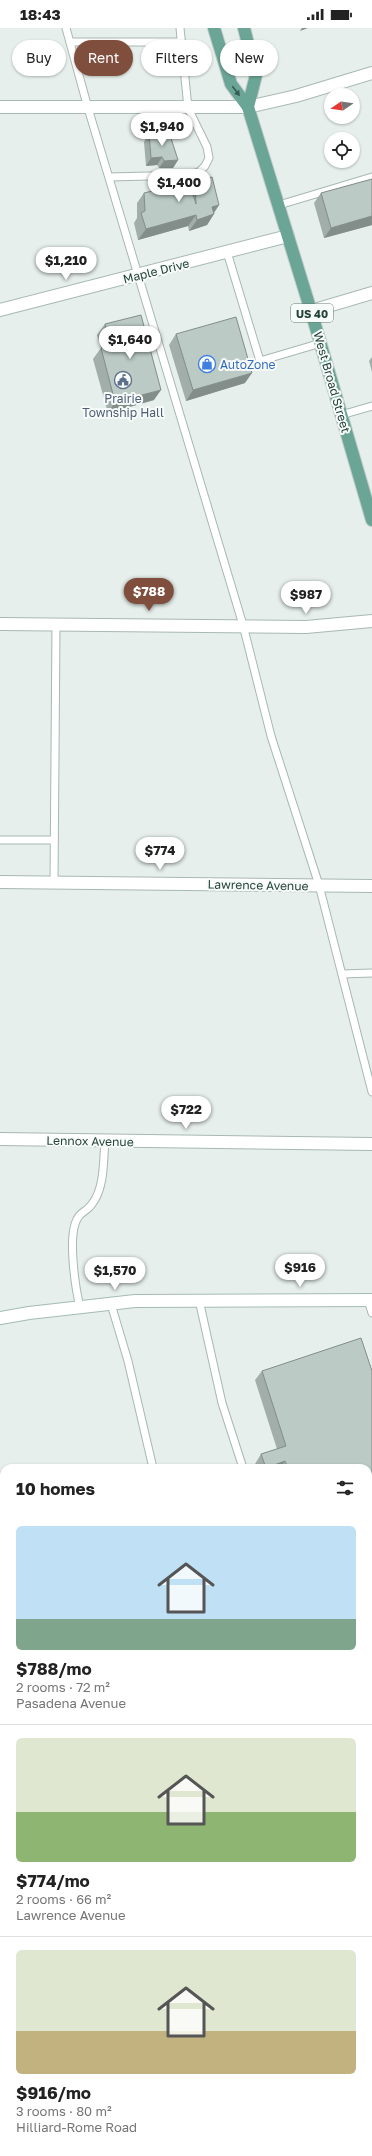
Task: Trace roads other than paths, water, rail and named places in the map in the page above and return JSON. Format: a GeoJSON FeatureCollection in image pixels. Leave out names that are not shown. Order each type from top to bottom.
{"type":"FeatureCollection","features":[{"type":"Feature","properties":{"kind":"main road","name":"West Broad Street"},"geometry":{"type":"LineString","coordinates":[[214,28],[231,84],[248,107],[321,343],[371,516]]}},
{"type":"Feature","properties":{"kind":"main road"},"geometry":{"type":"LineString","coordinates":[[244,28],[256,75],[248,107]]}},
{"type":"Feature","properties":{"kind":"street"},"geometry":{"type":"LineString","coordinates":[[0,107],[248,107],[296,96],[372,73]]}},
{"type":"Feature","properties":{"kind":"street","name":"Maple Drive"},"geometry":{"type":"LineString","coordinates":[[0,310],[138,276],[288,236]]}},
{"type":"Feature","properties":{"kind":"street"},"geometry":{"type":"LineString","coordinates":[[311,312],[372,293]]}},
{"type":"Feature","properties":{"kind":"street"},"geometry":{"type":"LineString","coordinates":[[0,624],[243,625],[306,627],[372,621]]}},
{"type":"Feature","properties":{"kind":"street","name":"Lawrence Avenue"},"geometry":{"type":"LineString","coordinates":[[0,882],[372,886]]}},
{"type":"Feature","properties":{"kind":"street","name":"Lennox Avenue"},"geometry":{"type":"LineString","coordinates":[[0,1139],[372,1144]]}},
{"type":"Feature","properties":{"kind":"street"},"geometry":{"type":"LineString","coordinates":[[0,1318],[29,1313],[135,1301],[370,1300]]}},
{"type":"Feature","properties":{"kind":"lane"},"geometry":{"type":"LineString","coordinates":[[66,28],[88,108],[243,625],[271,736],[319,885],[372,1092]]}},
{"type":"Feature","properties":{"kind":"lane"},"geometry":{"type":"LineString","coordinates":[[180,28],[182,40]]}},
{"type":"Feature","properties":{"kind":"lane"},"geometry":{"type":"LineString","coordinates":[[70,42],[141,42]]}},
{"type":"Feature","properties":{"kind":"lane"},"geometry":{"type":"LineString","coordinates":[[109,177],[189,175],[199,172],[205,166],[208,158],[207,147],[188,108],[185,76]]}},
{"type":"Feature","properties":{"kind":"lane"},"geometry":{"type":"LineString","coordinates":[[279,205],[372,177]]}},
{"type":"Feature","properties":{"kind":"lane"},"geometry":{"type":"LineString","coordinates":[[228,252],[260,361],[321,343]]}},
{"type":"Feature","properties":{"kind":"lane"},"geometry":{"type":"LineString","coordinates":[[342,415],[372,406]]}},
{"type":"Feature","properties":{"kind":"lane"},"geometry":{"type":"LineString","coordinates":[[54,883],[56,624]]}},
{"type":"Feature","properties":{"kind":"lane"},"geometry":{"type":"LineString","coordinates":[[0,840],[54,840]]}},
{"type":"Feature","properties":{"kind":"lane"},"geometry":{"type":"LineString","coordinates":[[342,974],[372,974]]}},
{"type":"Feature","properties":{"kind":"lane"},"geometry":{"type":"LineString","coordinates":[[80,1307],[73,1268],[74,1225],[79,1214],[92,1205],[97,1195],[102,1181],[105,1141]]}},
{"type":"Feature","properties":{"kind":"lane"},"geometry":{"type":"LineString","coordinates":[[199,1300],[222,1403],[242,1464]]}},
{"type":"Feature","properties":{"kind":"lane"},"geometry":{"type":"LineString","coordinates":[[370,1300],[372,1313]]}},
{"type":"Feature","properties":{"kind":"lane"},"geometry":{"type":"LineString","coordinates":[[110,1304],[128,1361],[153,1464]]}},
{"type":"Feature","properties":{"kind":"place","name":"AutoZone"},"geometry":{"type":"Point","coordinates":[207,364]}},
{"type":"Feature","properties":{"kind":"place","name":"Prairie Township Hall"},"geometry":{"type":"Point","coordinates":[123,380]}}]}
